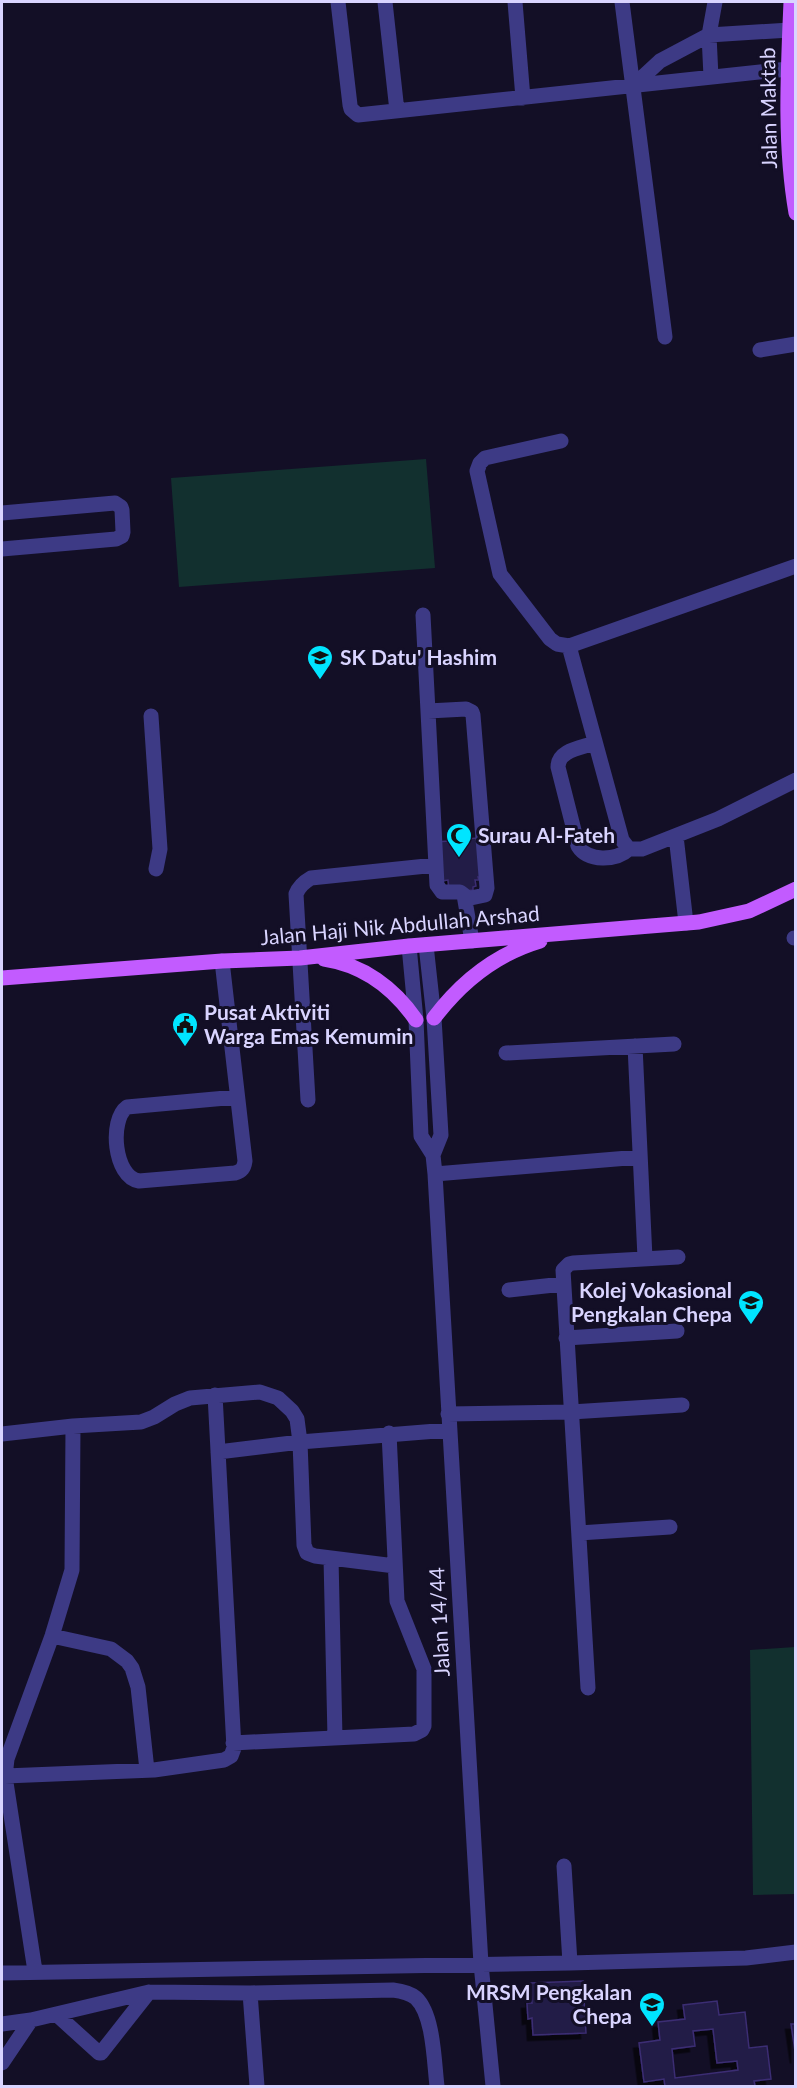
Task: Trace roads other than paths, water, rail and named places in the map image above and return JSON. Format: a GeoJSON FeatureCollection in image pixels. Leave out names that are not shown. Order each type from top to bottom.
{"type":"FeatureCollection","features":[{"type":"Feature","properties":{"kind":"main road","name":"Jalan Maktab"},"geometry":{"type":"LineString","coordinates":[[791,2],[792,39],[788,69],[792,102],[795,213]]}},
{"type":"Feature","properties":{"kind":"main road","name":"Jalan Haji Nik Abdullah Arshad"},"geometry":{"type":"LineString","coordinates":[[2,978],[222,961],[300,958],[409,946],[687,923],[741,913],[795,889]]}},
{"type":"Feature","properties":{"kind":"main road"},"geometry":{"type":"LineString","coordinates":[[434,1018],[469,979],[498,959],[530,944],[581,932]]}},
{"type":"Feature","properties":{"kind":"main road"},"geometry":{"type":"LineString","coordinates":[[300,958],[334,961],[367,973],[394,993],[416,1020]]}},
{"type":"Feature","properties":{"kind":"street"},"geometry":{"type":"LineString","coordinates":[[338,2],[351,109],[358,115],[788,69]]}},
{"type":"Feature","properties":{"kind":"street"},"geometry":{"type":"LineString","coordinates":[[385,2],[397,111]]}},
{"type":"Feature","properties":{"kind":"street"},"geometry":{"type":"LineString","coordinates":[[515,2],[523,98]]}},
{"type":"Feature","properties":{"kind":"street"},"geometry":{"type":"LineString","coordinates":[[622,2],[665,337]]}},
{"type":"Feature","properties":{"kind":"street"},"geometry":{"type":"LineString","coordinates":[[711,77],[709,35],[715,2]]}},
{"type":"Feature","properties":{"kind":"street"},"geometry":{"type":"LineString","coordinates":[[633,86],[660,61],[709,35],[792,39]]}},
{"type":"Feature","properties":{"kind":"street"},"geometry":{"type":"LineString","coordinates":[[760,351],[795,344]]}},
{"type":"Feature","properties":{"kind":"street"},"geometry":{"type":"LineString","coordinates":[[561,441],[485,458],[477,471],[500,574],[557,645],[569,646],[795,566]]}},
{"type":"Feature","properties":{"kind":"street"},"geometry":{"type":"LineString","coordinates":[[2,513],[114,504],[122,510],[123,532],[122,536],[117,539],[2,549]]}},
{"type":"Feature","properties":{"kind":"street"},"geometry":{"type":"LineString","coordinates":[[423,615],[439,889],[447,894],[462,893],[466,899],[472,941]]}},
{"type":"Feature","properties":{"kind":"street"},"geometry":{"type":"LineString","coordinates":[[569,646],[622,840],[629,849]]}},
{"type":"Feature","properties":{"kind":"street"},"geometry":{"type":"LineString","coordinates":[[428,711],[466,709],[473,715],[487,888],[485,895],[466,899]]}},
{"type":"Feature","properties":{"kind":"street"},"geometry":{"type":"LineString","coordinates":[[151,716],[160,849],[156,869]]}},
{"type":"Feature","properties":{"kind":"street"},"geometry":{"type":"LineString","coordinates":[[595,743],[561,756],[558,767],[578,846],[582,852],[596,858],[618,856],[629,849],[642,849],[676,836],[718,819],[795,780]]}},
{"type":"Feature","properties":{"kind":"street"},"geometry":{"type":"LineString","coordinates":[[676,836],[687,923]]}},
{"type":"Feature","properties":{"kind":"street"},"geometry":{"type":"LineString","coordinates":[[308,1100],[296,894],[305,881],[311,878],[436,865]]}},
{"type":"Feature","properties":{"kind":"street","name":"Jalan 14/44"},"geometry":{"type":"LineString","coordinates":[[426,945],[434,1018],[441,1134],[433,1155]]}},
{"type":"Feature","properties":{"kind":"street","name":"Jalan 14/44"},"geometry":{"type":"LineString","coordinates":[[409,946],[416,1020],[421,1136],[433,1155],[435,1174],[481,1964],[493,2086]]}},
{"type":"Feature","properties":{"kind":"street"},"geometry":{"type":"LineString","coordinates":[[222,961],[245,1161],[244,1165],[239,1172],[136,1181],[120,1166],[116,1123],[127,1107],[237,1096]]}},
{"type":"Feature","properties":{"kind":"street"},"geometry":{"type":"LineString","coordinates":[[506,1053],[674,1044]]}},
{"type":"Feature","properties":{"kind":"street"},"geometry":{"type":"LineString","coordinates":[[635,1046],[645,1258]]}},
{"type":"Feature","properties":{"kind":"street"},"geometry":{"type":"LineString","coordinates":[[435,1174],[640,1158]]}},
{"type":"Feature","properties":{"kind":"street"},"geometry":{"type":"LineString","coordinates":[[588,1688],[563,1270],[569,1264],[678,1257]]}},
{"type":"Feature","properties":{"kind":"street"},"geometry":{"type":"LineString","coordinates":[[509,1290],[563,1284]]}},
{"type":"Feature","properties":{"kind":"street"},"geometry":{"type":"LineString","coordinates":[[566,1338],[677,1331]]}},
{"type":"Feature","properties":{"kind":"street"},"geometry":{"type":"LineString","coordinates":[[2,1434],[145,1421],[185,1400],[215,1395],[260,1392],[278,1398],[297,1419],[305,1549],[311,1555],[395,1566]]}},
{"type":"Feature","properties":{"kind":"street"},"geometry":{"type":"LineString","coordinates":[[6,1776],[147,1770],[224,1760],[231,1756],[233,1743],[215,1395]]}},
{"type":"Feature","properties":{"kind":"street"},"geometry":{"type":"LineString","coordinates":[[448,1414],[571,1412],[682,1405]]}},
{"type":"Feature","properties":{"kind":"street"},"geometry":{"type":"LineString","coordinates":[[35,1971],[6,1776],[8,1751],[52,1636],[72,1570],[73,1426]]}},
{"type":"Feature","properties":{"kind":"street"},"geometry":{"type":"LineString","coordinates":[[218,1452],[389,1433],[449,1430]]}},
{"type":"Feature","properties":{"kind":"street"},"geometry":{"type":"LineString","coordinates":[[233,1743],[414,1734],[424,1726],[424,1669],[398,1604],[389,1433]]}},
{"type":"Feature","properties":{"kind":"street"},"geometry":{"type":"LineString","coordinates":[[579,1533],[670,1527]]}},
{"type":"Feature","properties":{"kind":"street"},"geometry":{"type":"LineString","coordinates":[[332,1558],[335,1738]]}},
{"type":"Feature","properties":{"kind":"street"},"geometry":{"type":"LineString","coordinates":[[52,1636],[111,1649],[127,1661],[132,1668],[138,1687],[147,1770]]}},
{"type":"Feature","properties":{"kind":"street"},"geometry":{"type":"LineString","coordinates":[[564,1866],[570,1963]]}},
{"type":"Feature","properties":{"kind":"street"},"geometry":{"type":"LineString","coordinates":[[2,1973],[570,1963],[746,1958],[795,1952]]}},
{"type":"Feature","properties":{"kind":"street"},"geometry":{"type":"LineString","coordinates":[[2,2024],[31,2020],[149,1992],[250,1993],[393,1990],[405,1992],[415,1998],[423,2008],[429,2023],[437,2086]]}},
{"type":"Feature","properties":{"kind":"street"},"geometry":{"type":"LineString","coordinates":[[56,2014],[101,2053],[149,1992]]}},
{"type":"Feature","properties":{"kind":"street"},"geometry":{"type":"LineString","coordinates":[[250,1993],[257,2086]]}},
{"type":"Feature","properties":{"kind":"street"},"geometry":{"type":"LineString","coordinates":[[4,2056],[31,2020]]}},
{"type":"Feature","properties":{"kind":"place","name":"SK Datu' Hashim"},"geometry":{"type":"Point","coordinates":[320,681]}},
{"type":"Feature","properties":{"kind":"place","name":"Surau Al-Fateh"},"geometry":{"type":"Point","coordinates":[459,859]}},
{"type":"Feature","properties":{"kind":"place","name":"Pusat Aktiviti Warga Emas Kemumin"},"geometry":{"type":"Point","coordinates":[185,1048]}},
{"type":"Feature","properties":{"kind":"place","name":"Kolej Vokasional Pengkalan Chepa"},"geometry":{"type":"Point","coordinates":[751,1326]}},
{"type":"Feature","properties":{"kind":"place","name":"MRSM Pengkalan Chepa"},"geometry":{"type":"Point","coordinates":[652,2028]}}]}
